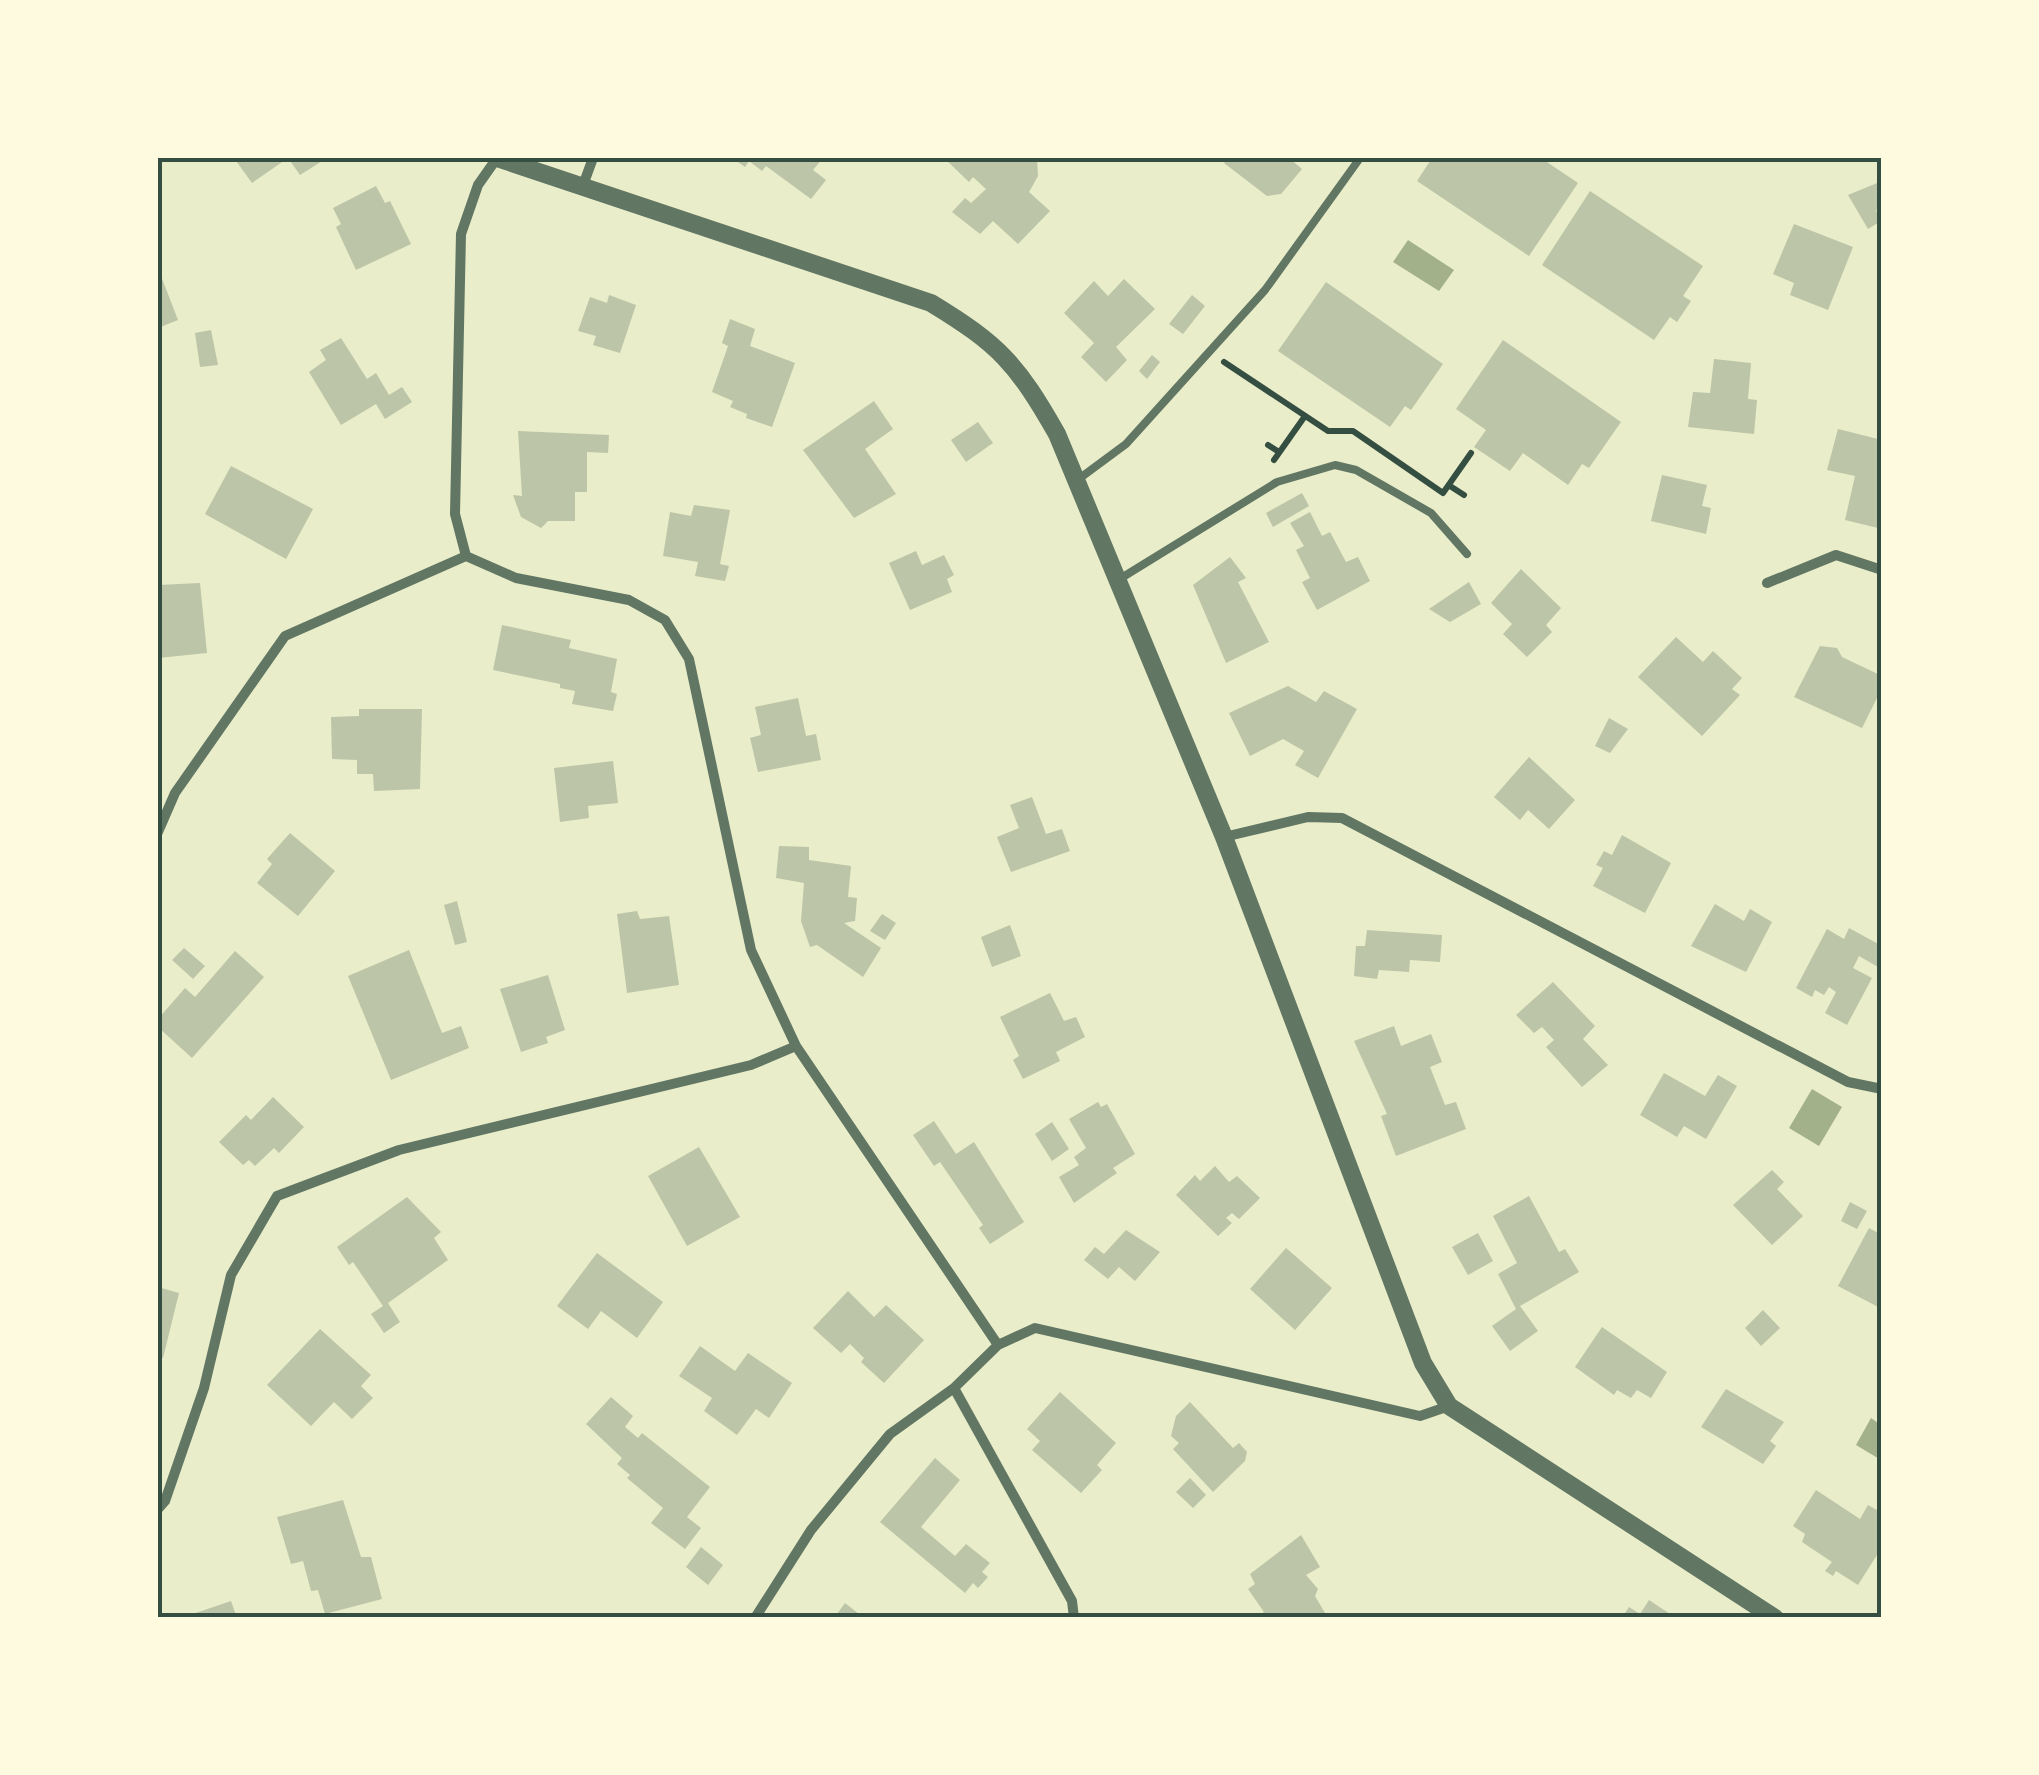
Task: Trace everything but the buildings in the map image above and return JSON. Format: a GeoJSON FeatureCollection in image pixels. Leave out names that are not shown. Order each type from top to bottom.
{"type":"FeatureCollection","features":[{"type":"Feature","properties":{"kind":"street"},"geometry":{"type":"LineString","coordinates":[[466,556],[455,514],[461,234],[478,186],[497,158],[931,302],[988,337],[1026,379],[1058,434],[1224,837],[1424,1364],[1450,1406],[1774,1618]]}},
{"type":"Feature","properties":{"kind":"street"},"geometry":{"type":"LineString","coordinates":[[582,189],[594,158]]}},
{"type":"Feature","properties":{"kind":"street"},"geometry":{"type":"LineString","coordinates":[[1768,583],[1836,555],[1882,570]]}},
{"type":"Feature","properties":{"kind":"street"},"geometry":{"type":"LineString","coordinates":[[158,832],[175,794],[284,636],[466,556],[516,578],[629,600],[665,620],[689,659],[751,950],[796,1046],[998,1346]]}},
{"type":"Feature","properties":{"kind":"street"},"geometry":{"type":"LineString","coordinates":[[1224,837],[1308,818],[1342,818],[1848,1082],[1882,1088]]}},
{"type":"Feature","properties":{"kind":"street"},"geometry":{"type":"LineString","coordinates":[[158,1509],[165,1501],[204,1388],[231,1275],[277,1196],[399,1150],[750,1066],[796,1046]]}},
{"type":"Feature","properties":{"kind":"street"},"geometry":{"type":"LineString","coordinates":[[756,1618],[811,1530],[890,1434],[954,1388],[998,1346],[1035,1328],[1420,1416],[1450,1406]]}},
{"type":"Feature","properties":{"kind":"street"},"geometry":{"type":"LineString","coordinates":[[954,1388],[1072,1601],[1074,1618]]}},
{"type":"Feature","properties":{"kind":"lane"},"geometry":{"type":"LineString","coordinates":[[1076,480],[1126,444],[1211,352],[1265,290],[1360,158]]}},
{"type":"Feature","properties":{"kind":"lane"},"geometry":{"type":"LineString","coordinates":[[1118,580],[1277,482],[1335,465],[1356,470],[1431,512],[1468,554]]}},
{"type":"Feature","properties":{"kind":"path"},"geometry":{"type":"LineString","coordinates":[[1211,352],[1328,432],[1354,431],[1444,493],[1471,453]]}},
{"type":"Feature","properties":{"kind":"path"},"geometry":{"type":"LineString","coordinates":[[1271,464],[1305,416]]}},
{"type":"Feature","properties":{"kind":"path"},"geometry":{"type":"LineString","coordinates":[[1268,444],[1279,452]]}},
{"type":"Feature","properties":{"kind":"path"},"geometry":{"type":"LineString","coordinates":[[1450,486],[1464,496]]}},
{"type":"Feature","properties":{"kind":"shaded area"},"geometry":{"type":"Polygon","coordinates":[[[1408,240],[1454,270],[1439,291],[1393,262],[1408,240]]]}},
{"type":"Feature","properties":{"kind":"shaded area"},"geometry":{"type":"Polygon","coordinates":[[[1812,1089],[1842,1107],[1819,1146],[1789,1128],[1812,1089]]]}},
{"type":"Feature","properties":{"kind":"shaded area"},"geometry":{"type":"Polygon","coordinates":[[[1871,1418],[1881,1425],[1881,1460],[1856,1445],[1871,1418]]]}}]}
